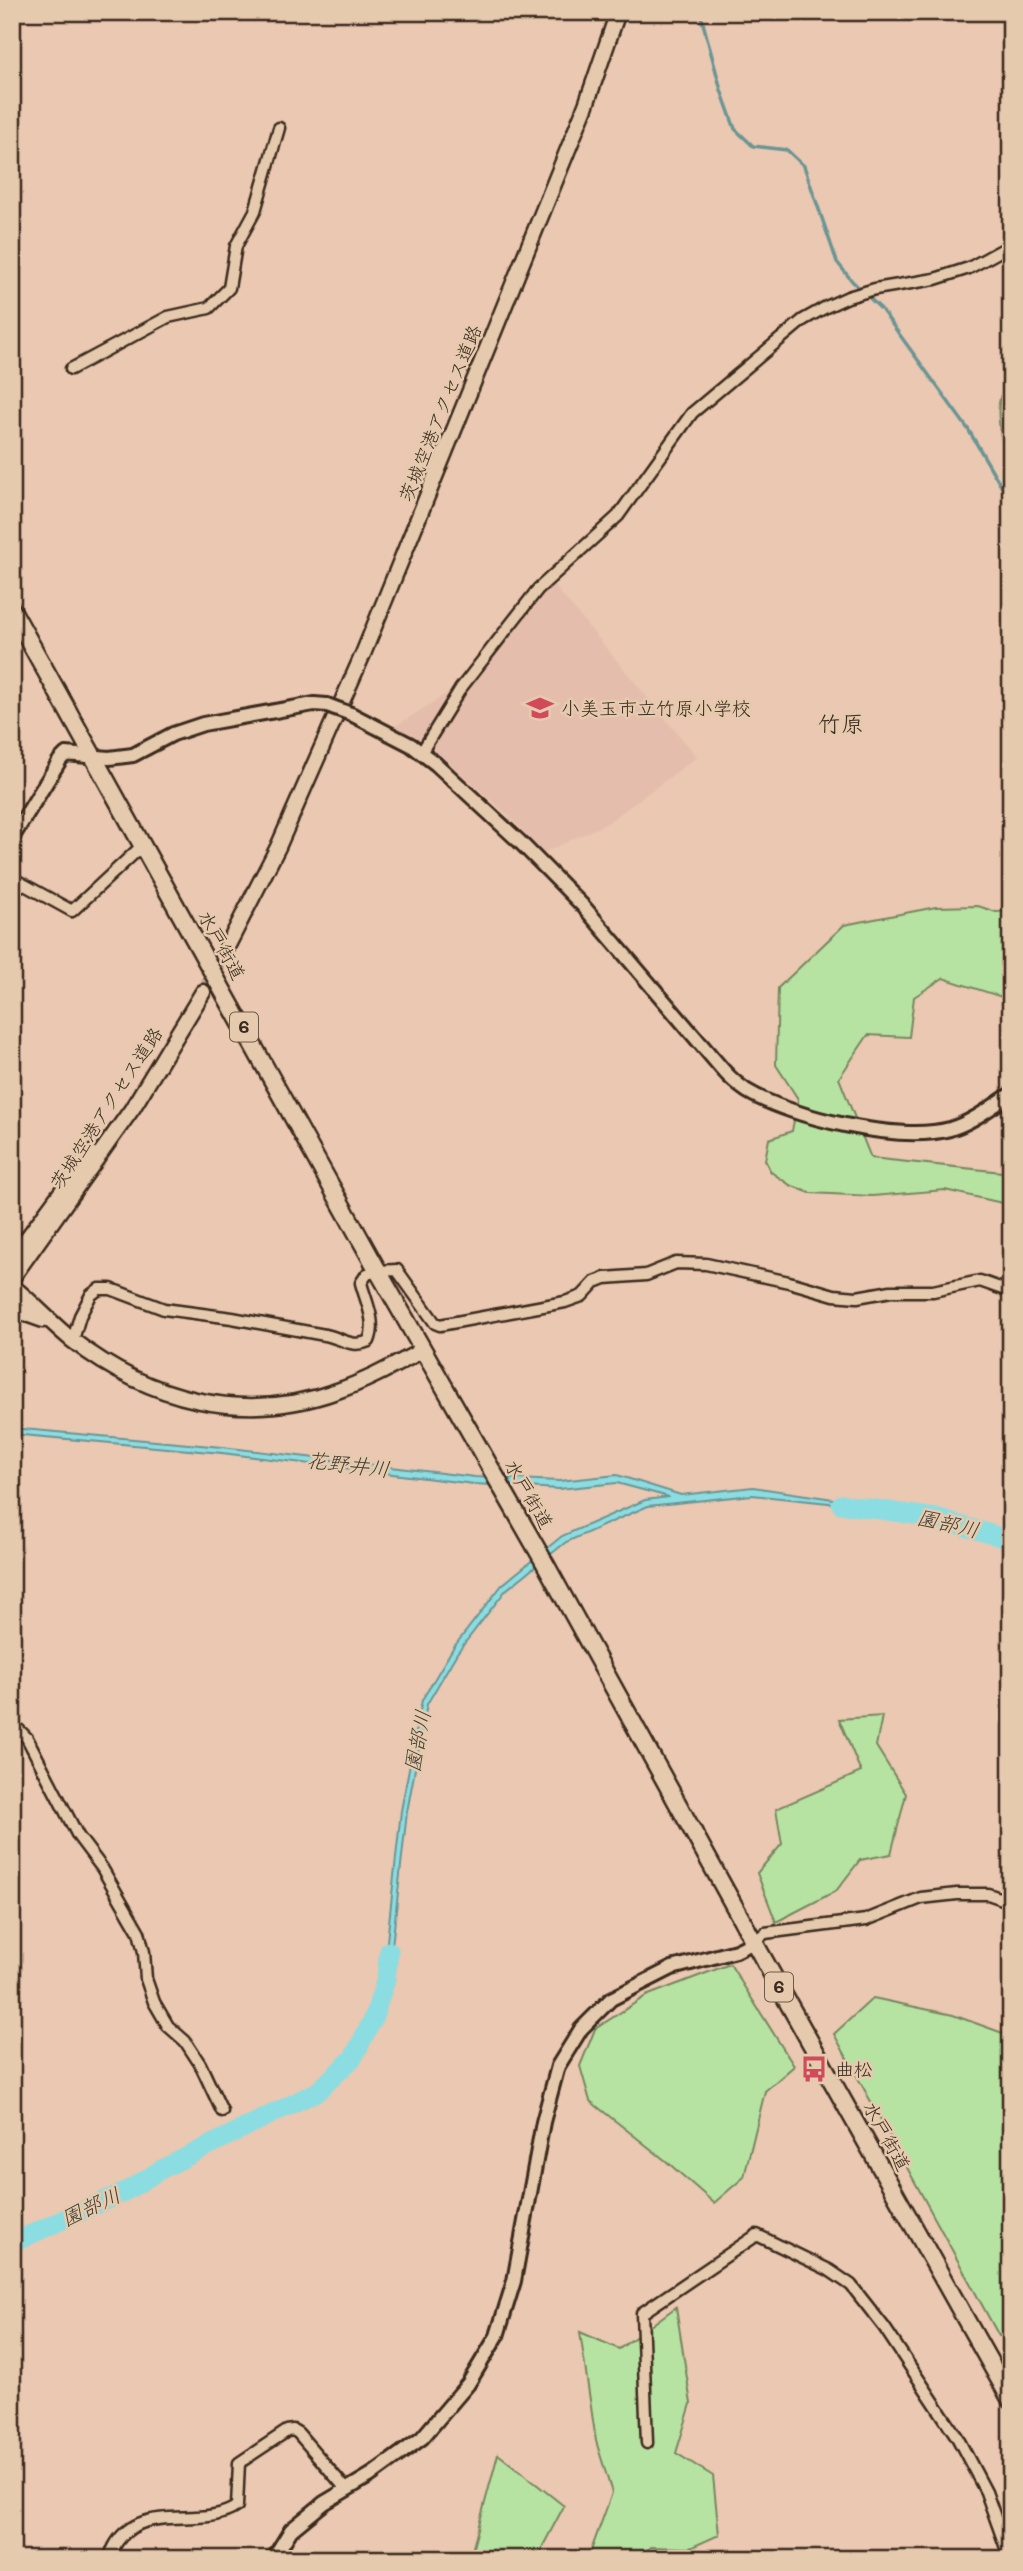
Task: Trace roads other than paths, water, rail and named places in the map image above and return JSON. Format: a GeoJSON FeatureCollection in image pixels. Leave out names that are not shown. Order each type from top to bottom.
{"type":"FeatureCollection","features":[{"type":"Feature","properties":{"kind":"highway","name":"水戸街道"},"geometry":{"type":"LineString","coordinates":[[12,610],[378,1271],[532,1541],[1011,2399]]}},
{"type":"Feature","properties":{"kind":"main road","name":"茨城空港アクセス道路"},"geometry":{"type":"LineString","coordinates":[[223,947],[278,846],[363,654],[586,105],[618,12]]}},
{"type":"Feature","properties":{"kind":"main road","name":"茨城空港アクセス道路"},"geometry":{"type":"LineString","coordinates":[[12,1259],[119,1112],[200,988],[132,1109],[12,1278]]}},
{"type":"Feature","properties":{"kind":"main road"},"geometry":{"type":"LineString","coordinates":[[12,1286],[73,1340],[128,1377],[185,1399],[242,1406],[288,1403],[335,1392],[423,1350]]}},
{"type":"Feature","properties":{"kind":"main road"},"geometry":{"type":"LineString","coordinates":[[12,1309],[29,1313],[57,1327]]}},
{"type":"Feature","properties":{"kind":"street"},"geometry":{"type":"LineString","coordinates":[[71,369],[168,317],[209,308],[229,288],[236,246],[257,207],[279,128]]}},
{"type":"Feature","properties":{"kind":"street"},"geometry":{"type":"LineString","coordinates":[[421,753],[461,688],[538,589],[618,516],[692,413],[803,320],[826,307],[875,289],[936,279],[970,268],[1011,245]]}},
{"type":"Feature","properties":{"kind":"street"},"geometry":{"type":"LineString","coordinates":[[12,838],[66,754],[109,758],[133,755],[173,734],[203,724],[314,704],[327,705],[386,731],[421,753],[468,792],[584,907],[723,1070],[748,1092],[780,1106],[844,1126],[926,1133],[950,1129],[974,1120],[1011,1094]]}},
{"type":"Feature","properties":{"kind":"street"},"geometry":{"type":"LineString","coordinates":[[12,878],[72,911],[143,845]]}},
{"type":"Feature","properties":{"kind":"street"},"geometry":{"type":"LineString","coordinates":[[73,1340],[80,1316],[91,1294],[99,1289],[111,1289],[163,1309],[325,1335],[360,1346],[369,1341],[372,1332],[372,1322],[361,1283],[367,1274],[397,1270],[435,1323],[440,1325],[565,1302],[582,1296],[594,1282],[605,1278],[646,1275],[676,1263],[706,1264],[834,1295],[857,1297],[891,1291],[933,1291],[980,1280],[1011,1292]]}},
{"type":"Feature","properties":{"kind":"street"},"geometry":{"type":"LineString","coordinates":[[12,1723],[27,1738],[78,1836],[102,1868],[139,1932],[146,1979],[153,2002],[168,2026],[185,2040],[200,2064],[222,2111]]}},
{"type":"Feature","properties":{"kind":"street"},"geometry":{"type":"LineString","coordinates":[[273,2559],[291,2530],[324,2503],[371,2475],[422,2438],[468,2384],[497,2336],[514,2281],[543,2122],[558,2066],[581,2029],[611,1999],[672,1968],[736,1951],[765,1933],[866,1920],[921,1898],[988,1894],[1011,1902]]}},
{"type":"Feature","properties":{"kind":"street"},"geometry":{"type":"LineString","coordinates":[[647,2443],[642,2313],[757,2235],[828,2270],[851,2285],[884,2327],[957,2437],[986,2492],[1010,2559]]}},
{"type":"Feature","properties":{"kind":"street"},"geometry":{"type":"LineString","coordinates":[[109,2559],[118,2539],[145,2522],[175,2516],[218,2515],[237,2506],[239,2463],[287,2431],[298,2433],[346,2489]]}},
{"type":"Feature","properties":{"kind":"water","name":"花野井川"},"geometry":{"type":"Polygon","coordinates":[[[12,1428],[222,1447],[475,1477],[559,1481],[617,1475],[681,1495],[753,1487],[935,1514],[752,1495],[648,1506],[566,1542],[506,1590],[457,1653],[427,1704],[407,1812],[389,1973],[383,1979],[401,1811],[422,1700],[453,1648],[502,1585],[562,1536],[645,1500],[669,1497],[617,1483],[559,1489],[474,1484],[222,1453],[12,1434],[12,1428]]]}},
{"type":"Feature","properties":{"kind":"waterway"},"geometry":{"type":"LineString","coordinates":[[700,12],[721,90],[735,129],[753,146],[787,150],[804,166],[837,262],[881,309],[968,429],[1011,503]]}},
{"type":"Feature","properties":{"kind":"waterway","name":"園部川"},"geometry":{"type":"LineString","coordinates":[[841,1504],[935,1518],[1011,1540]]}},
{"type":"Feature","properties":{"kind":"waterway","name":"園部川"},"geometry":{"type":"LineString","coordinates":[[12,2243],[128,2190],[162,2169],[318,2091],[353,2058],[373,2019],[386,1979],[389,1951]]}},
{"type":"Feature","properties":{"kind":"tunnel"},"geometry":{"type":"LineString","coordinates":[[203,992],[226,949]]}},
{"type":"Feature","properties":{"kind":"place","name":"小美玉市立竹原小学校"},"geometry":{"type":"Point","coordinates":[540,708]}},
{"type":"Feature","properties":{"kind":"place","name":"曲松"},"geometry":{"type":"Point","coordinates":[814,2069]}},
{"type":"Feature","properties":{"kind":"district","name":"竹原"},"geometry":{"type":"Point","coordinates":[841,724]}}]}
